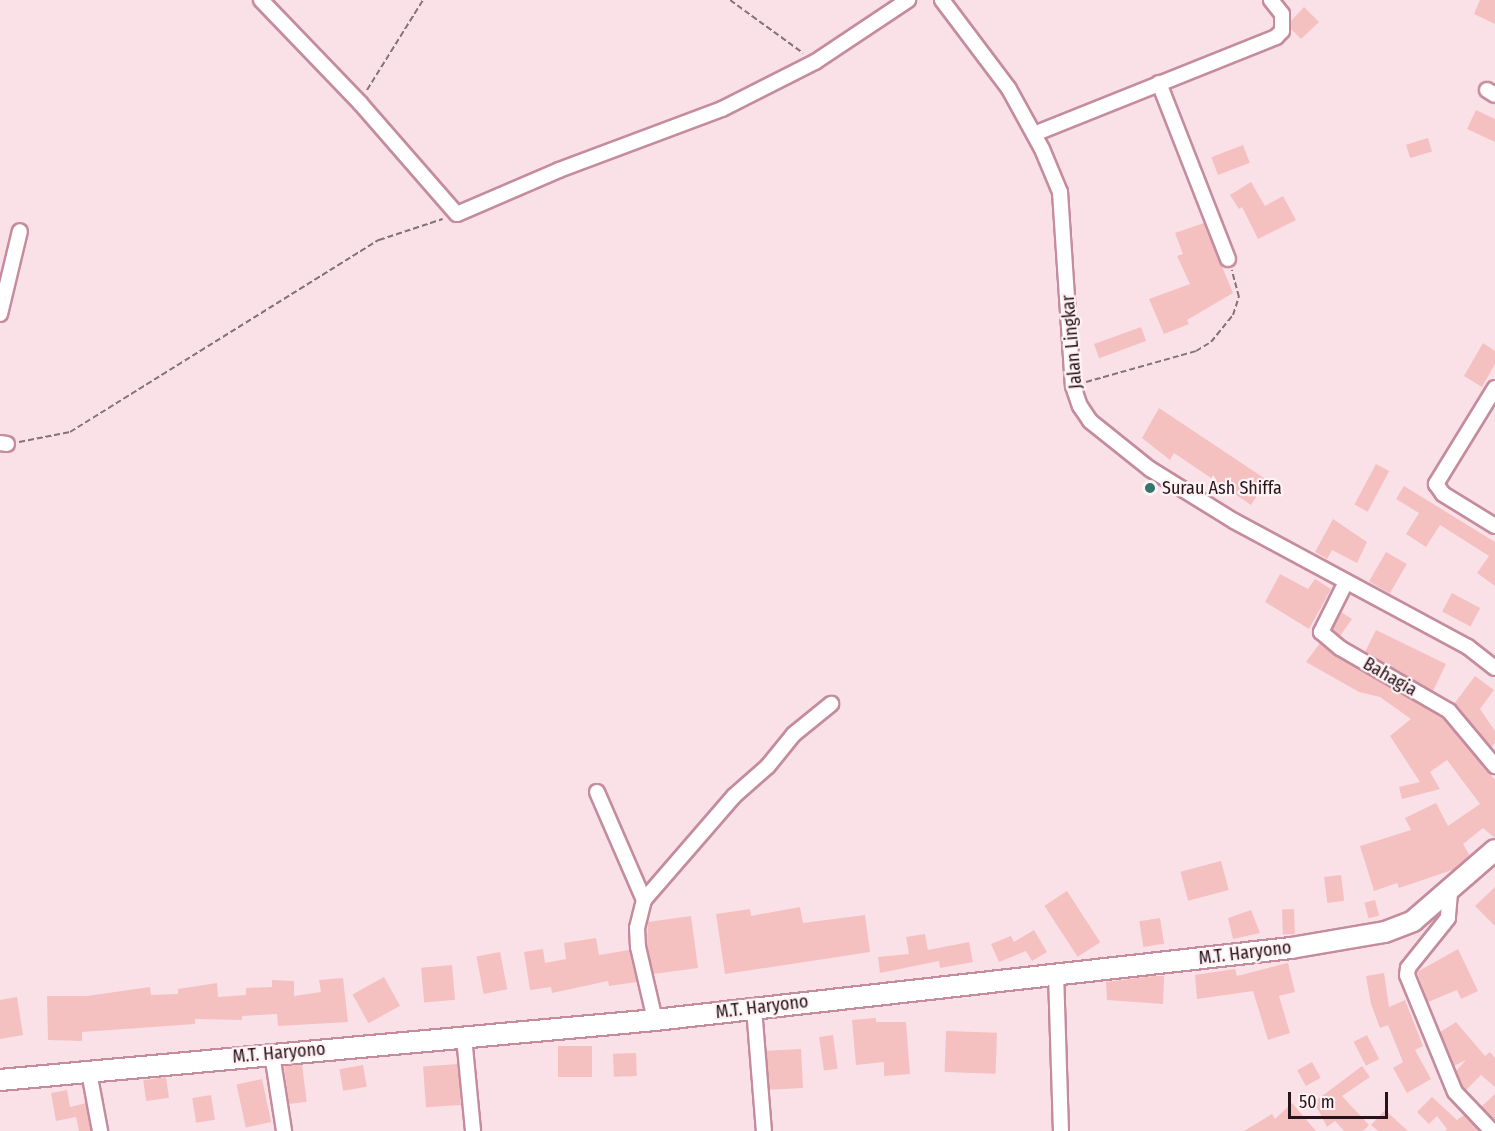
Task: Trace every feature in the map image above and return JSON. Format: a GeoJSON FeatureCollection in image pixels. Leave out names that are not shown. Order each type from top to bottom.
{"type":"FeatureCollection","features":[{"type":"Feature","properties":{"kind":"highway","name":"M.T. Haryono"},"geometry":{"type":"LineString","coordinates":[[0,1080],[655,1020],[1291,948],[1385,932],[1413,921],[1450,892],[1495,850]]}},
{"type":"Feature","properties":{"kind":"street"},"geometry":{"type":"LineString","coordinates":[[261,0],[360,103],[457,214],[559,170],[722,109],[815,62],[908,0]]}},
{"type":"Feature","properties":{"kind":"street","name":"Jalan Lingkar"},"geometry":{"type":"LineString","coordinates":[[942,0],[1009,90],[1034,134],[1060,192],[1073,386],[1080,406],[1090,421],[1150,469],[1233,521],[1468,647],[1495,668]]}},
{"type":"Feature","properties":{"kind":"street"},"geometry":{"type":"LineString","coordinates":[[1034,134],[1276,38],[1282,31],[1282,14],[1271,0]]}},
{"type":"Feature","properties":{"kind":"street"},"geometry":{"type":"LineString","coordinates":[[1160,84],[1228,259]]}},
{"type":"Feature","properties":{"kind":"street"},"geometry":{"type":"LineString","coordinates":[[0,315],[20,231]]}},
{"type":"Feature","properties":{"kind":"street"},"geometry":{"type":"LineString","coordinates":[[1495,388],[1436,484],[1443,494],[1495,526]]}},
{"type":"Feature","properties":{"kind":"street","name":"Bahagia"},"geometry":{"type":"LineString","coordinates":[[1347,582],[1321,632],[1340,648],[1449,711],[1470,731],[1495,766]]}},
{"type":"Feature","properties":{"kind":"street"},"geometry":{"type":"LineString","coordinates":[[655,1020],[638,947],[637,928],[644,900],[734,796],[768,766],[795,734],[831,704]]}},
{"type":"Feature","properties":{"kind":"street"},"geometry":{"type":"LineString","coordinates":[[597,792],[644,900]]}},
{"type":"Feature","properties":{"kind":"street"},"geometry":{"type":"LineString","coordinates":[[1450,892],[1448,918],[1408,968],[1407,975],[1455,1092],[1492,1131]]}},
{"type":"Feature","properties":{"kind":"street"},"geometry":{"type":"LineString","coordinates":[[1056,974],[1061,1131]]}},
{"type":"Feature","properties":{"kind":"street"},"geometry":{"type":"LineString","coordinates":[[754,1008],[764,1131]]}},
{"type":"Feature","properties":{"kind":"street"},"geometry":{"type":"LineString","coordinates":[[464,1037],[474,1131]]}},
{"type":"Feature","properties":{"kind":"street"},"geometry":{"type":"LineString","coordinates":[[272,1054],[284,1131]]}},
{"type":"Feature","properties":{"kind":"street"},"geometry":{"type":"LineString","coordinates":[[89,1072],[100,1131]]}},
{"type":"Feature","properties":{"kind":"path"},"geometry":{"type":"LineString","coordinates":[[360,103],[377,69],[423,0]]}},
{"type":"Feature","properties":{"kind":"path"},"geometry":{"type":"LineString","coordinates":[[730,0],[815,62]]}},
{"type":"Feature","properties":{"kind":"path"},"geometry":{"type":"LineString","coordinates":[[4,443],[70,432],[379,240],[457,214]]}},
{"type":"Feature","properties":{"kind":"path"},"geometry":{"type":"LineString","coordinates":[[1073,386],[1196,351],[1211,342],[1233,315],[1239,297],[1228,259]]}},
{"type":"Feature","properties":{"kind":"building"},"geometry":{"type":"Polygon","coordinates":[[[1480,0],[1495,0],[1495,24],[1474,14],[1480,0]]]}},
{"type":"Feature","properties":{"kind":"building"},"geometry":{"type":"Polygon","coordinates":[[[1304,7],[1319,22],[1301,39],[1291,29],[1291,21],[1304,7]]]}},
{"type":"Feature","properties":{"kind":"building"},"geometry":{"type":"Polygon","coordinates":[[[1476,110],[1495,119],[1495,142],[1467,129],[1476,110]]]}},
{"type":"Feature","properties":{"kind":"building"},"geometry":{"type":"Polygon","coordinates":[[[1428,138],[1432,151],[1410,158],[1406,145],[1428,138]]]}},
{"type":"Feature","properties":{"kind":"building"},"geometry":{"type":"Polygon","coordinates":[[[1243,145],[1250,163],[1218,175],[1211,157],[1243,145]]]}},
{"type":"Feature","properties":{"kind":"building"},"geometry":{"type":"Polygon","coordinates":[[[1251,182],[1265,206],[1283,196],[1296,220],[1258,239],[1242,207],[1239,209],[1230,195],[1251,182]]]}},
{"type":"Feature","properties":{"kind":"building"},"geometry":{"type":"Polygon","coordinates":[[[1204,223],[1233,293],[1187,320],[1189,324],[1164,334],[1149,299],[1190,284],[1177,256],[1183,254],[1175,233],[1204,223]]]}},
{"type":"Feature","properties":{"kind":"building"},"geometry":{"type":"Polygon","coordinates":[[[1141,327],[1146,341],[1099,358],[1094,344],[1141,327]]]}},
{"type":"Feature","properties":{"kind":"building"},"geometry":{"type":"Polygon","coordinates":[[[1483,343],[1495,351],[1495,364],[1482,387],[1464,376],[1483,343]]]}},
{"type":"Feature","properties":{"kind":"building"},"geometry":{"type":"Polygon","coordinates":[[[1159,408],[1267,480],[1251,505],[1174,453],[1170,460],[1142,438],[1159,408]]]}},
{"type":"Feature","properties":{"kind":"building"},"geometry":{"type":"Polygon","coordinates":[[[1376,464],[1389,471],[1368,512],[1354,505],[1376,464]]]}},
{"type":"Feature","properties":{"kind":"building"},"geometry":{"type":"Polygon","coordinates":[[[1404,486],[1495,542],[1495,586],[1477,573],[1489,556],[1440,525],[1426,547],[1406,534],[1419,513],[1396,499],[1404,486]]]}},
{"type":"Feature","properties":{"kind":"building"},"geometry":{"type":"Polygon","coordinates":[[[1333,519],[1367,542],[1357,563],[1332,550],[1327,559],[1315,552],[1333,519]]]}},
{"type":"Feature","properties":{"kind":"building"},"geometry":{"type":"Polygon","coordinates":[[[1386,552],[1407,564],[1390,593],[1369,581],[1386,552]]]}},
{"type":"Feature","properties":{"kind":"building"},"geometry":{"type":"Polygon","coordinates":[[[1280,574],[1308,589],[1315,579],[1331,589],[1309,629],[1265,602],[1280,574]]]}},
{"type":"Feature","properties":{"kind":"building"},"geometry":{"type":"Polygon","coordinates":[[[1452,593],[1480,608],[1470,627],[1442,612],[1452,593]]]}},
{"type":"Feature","properties":{"kind":"building"},"geometry":{"type":"Polygon","coordinates":[[[1341,612],[1352,619],[1340,636],[1332,630],[1341,612]]]}},
{"type":"Feature","properties":{"kind":"building"},"geometry":{"type":"Polygon","coordinates":[[[1376,630],[1446,664],[1433,691],[1365,652],[1376,630]]]}},
{"type":"Feature","properties":{"kind":"building"},"geometry":{"type":"Polygon","coordinates":[[[1320,643],[1443,718],[1495,780],[1495,838],[1483,828],[1463,844],[1470,856],[1455,869],[1399,888],[1397,883],[1374,891],[1360,846],[1411,830],[1405,818],[1436,803],[1448,826],[1480,804],[1447,760],[1430,772],[1440,789],[1402,799],[1399,787],[1420,782],[1390,736],[1411,719],[1380,697],[1359,692],[1306,662],[1320,643]]]}},
{"type":"Feature","properties":{"kind":"building"},"geometry":{"type":"Polygon","coordinates":[[[1475,676],[1494,690],[1480,709],[1495,731],[1495,743],[1491,747],[1454,704],[1475,676]]]}},
{"type":"Feature","properties":{"kind":"building"},"geometry":{"type":"Polygon","coordinates":[[[1221,861],[1229,890],[1188,901],[1180,872],[1221,861]]]}},
{"type":"Feature","properties":{"kind":"building"},"geometry":{"type":"Polygon","coordinates":[[[1341,875],[1344,901],[1327,903],[1324,877],[1341,875]]]}},
{"type":"Feature","properties":{"kind":"building"},"geometry":{"type":"Polygon","coordinates":[[[1495,887],[1495,926],[1475,906],[1495,887]]]}},
{"type":"Feature","properties":{"kind":"building"},"geometry":{"type":"Polygon","coordinates":[[[1067,891],[1100,942],[1078,957],[1044,906],[1067,891]]]}},
{"type":"Feature","properties":{"kind":"building"},"geometry":{"type":"Polygon","coordinates":[[[1375,900],[1379,915],[1369,918],[1364,903],[1375,900]]]}},
{"type":"Feature","properties":{"kind":"building"},"geometry":{"type":"Polygon","coordinates":[[[800,907],[803,923],[865,915],[870,952],[725,974],[716,914],[750,909],[751,916],[800,907]]]}},
{"type":"Feature","properties":{"kind":"building"},"geometry":{"type":"Polygon","coordinates":[[[1282,909],[1294,909],[1295,934],[1283,934],[1282,909]]]}},
{"type":"Feature","properties":{"kind":"building"},"geometry":{"type":"Polygon","coordinates":[[[1251,910],[1260,933],[1233,939],[1228,918],[1251,910]]]}},
{"type":"Feature","properties":{"kind":"building"},"geometry":{"type":"Polygon","coordinates":[[[691,916],[698,968],[653,974],[647,946],[648,922],[691,916]]]}},
{"type":"Feature","properties":{"kind":"building"},"geometry":{"type":"Polygon","coordinates":[[[1160,918],[1164,944],[1143,947],[1139,921],[1160,918]]]}},
{"type":"Feature","properties":{"kind":"building"},"geometry":{"type":"Polygon","coordinates":[[[1034,930],[1047,952],[1032,961],[1026,951],[999,962],[991,944],[1011,936],[1014,942],[1034,930]]]}},
{"type":"Feature","properties":{"kind":"building"},"geometry":{"type":"Polygon","coordinates":[[[925,934],[928,950],[969,942],[973,962],[940,968],[939,961],[880,973],[878,957],[909,954],[906,937],[925,934]]]}},
{"type":"Feature","properties":{"kind":"building"},"geometry":{"type":"Polygon","coordinates":[[[596,938],[599,955],[629,950],[637,982],[609,986],[608,981],[552,993],[551,987],[530,990],[524,952],[543,949],[545,963],[566,959],[564,943],[596,938]]]}},
{"type":"Feature","properties":{"kind":"building"},"geometry":{"type":"Polygon","coordinates":[[[1458,949],[1478,991],[1461,999],[1457,990],[1428,1002],[1417,972],[1458,949]]]}},
{"type":"Feature","properties":{"kind":"building"},"geometry":{"type":"Polygon","coordinates":[[[500,952],[507,989],[484,994],[476,957],[500,952]]]}},
{"type":"Feature","properties":{"kind":"building"},"geometry":{"type":"Polygon","coordinates":[[[1288,963],[1295,992],[1279,996],[1290,1033],[1268,1040],[1253,991],[1197,999],[1195,975],[1235,969],[1237,976],[1288,963]]]}},
{"type":"Feature","properties":{"kind":"building"},"geometry":{"type":"Polygon","coordinates":[[[452,965],[455,1000],[424,1003],[421,968],[452,965]]]}},
{"type":"Feature","properties":{"kind":"building"},"geometry":{"type":"Polygon","coordinates":[[[1384,973],[1389,1007],[1405,1000],[1423,1046],[1415,1050],[1431,1079],[1407,1093],[1393,1068],[1403,1062],[1388,1025],[1380,1028],[1371,1004],[1366,976],[1384,973]]]}},
{"type":"Feature","properties":{"kind":"building"},"geometry":{"type":"Polygon","coordinates":[[[1164,976],[1163,1004],[1107,1000],[1106,982],[1164,976]]]}},
{"type":"Feature","properties":{"kind":"building"},"geometry":{"type":"Polygon","coordinates":[[[384,977],[400,1006],[369,1023],[353,994],[384,977]]]}},
{"type":"Feature","properties":{"kind":"building"},"geometry":{"type":"Polygon","coordinates":[[[343,978],[348,1022],[278,1026],[277,1014],[242,1016],[242,1020],[195,1019],[195,1024],[82,1032],[82,1041],[48,1040],[47,996],[87,996],[150,987],[151,995],[178,994],[178,989],[217,983],[218,997],[246,995],[246,988],[272,987],[272,980],[294,981],[294,996],[321,992],[319,980],[343,978]]]}},
{"type":"Feature","properties":{"kind":"building"},"geometry":{"type":"Polygon","coordinates":[[[17,997],[23,1035],[0,1039],[0,1000],[17,997]]]}},
{"type":"Feature","properties":{"kind":"building"},"geometry":{"type":"Polygon","coordinates":[[[876,1018],[876,1022],[906,1022],[910,1074],[884,1076],[884,1062],[856,1065],[852,1020],[876,1018]]]}},
{"type":"Feature","properties":{"kind":"building"},"geometry":{"type":"Polygon","coordinates":[[[1456,1022],[1485,1056],[1490,1052],[1495,1058],[1495,1087],[1481,1075],[1466,1090],[1463,1087],[1456,1071],[1466,1060],[1454,1066],[1440,1032],[1456,1022]]]}},
{"type":"Feature","properties":{"kind":"building"},"geometry":{"type":"Polygon","coordinates":[[[946,1031],[997,1033],[996,1074],[945,1072],[946,1031]]]}},
{"type":"Feature","properties":{"kind":"building"},"geometry":{"type":"Polygon","coordinates":[[[833,1035],[838,1069],[824,1071],[819,1037],[833,1035]]]}},
{"type":"Feature","properties":{"kind":"building"},"geometry":{"type":"Polygon","coordinates":[[[1367,1035],[1379,1059],[1366,1066],[1354,1042],[1367,1035]]]}},
{"type":"Feature","properties":{"kind":"building"},"geometry":{"type":"Polygon","coordinates":[[[558,1046],[592,1046],[592,1077],[558,1077],[558,1046]]]}},
{"type":"Feature","properties":{"kind":"building"},"geometry":{"type":"Polygon","coordinates":[[[801,1049],[803,1088],[768,1090],[766,1051],[801,1049]]]}},
{"type":"Feature","properties":{"kind":"building"},"geometry":{"type":"Polygon","coordinates":[[[636,1053],[637,1076],[614,1077],[613,1054],[636,1053]]]}},
{"type":"Feature","properties":{"kind":"building"},"geometry":{"type":"Polygon","coordinates":[[[1312,1062],[1321,1078],[1306,1086],[1297,1070],[1312,1062]]]}},
{"type":"Feature","properties":{"kind":"building"},"geometry":{"type":"Polygon","coordinates":[[[302,1064],[307,1102],[289,1104],[284,1066],[302,1064]]]}},
{"type":"Feature","properties":{"kind":"building"},"geometry":{"type":"Polygon","coordinates":[[[458,1064],[461,1105],[426,1107],[423,1066],[458,1064]]]}},
{"type":"Feature","properties":{"kind":"building"},"geometry":{"type":"Polygon","coordinates":[[[363,1065],[367,1087],[343,1091],[339,1069],[363,1065]]]}},
{"type":"Feature","properties":{"kind":"building"},"geometry":{"type":"Polygon","coordinates":[[[1362,1066],[1370,1077],[1342,1096],[1369,1125],[1363,1131],[1344,1131],[1335,1121],[1327,1127],[1314,1102],[1362,1066]]]}},
{"type":"Feature","properties":{"kind":"building"},"geometry":{"type":"Polygon","coordinates":[[[166,1077],[169,1098],[146,1101],[143,1080],[166,1077]]]}},
{"type":"Feature","properties":{"kind":"building"},"geometry":{"type":"Polygon","coordinates":[[[262,1079],[271,1122],[246,1127],[237,1084],[262,1079]]]}},
{"type":"Feature","properties":{"kind":"building"},"geometry":{"type":"Polygon","coordinates":[[[67,1090],[70,1107],[86,1103],[91,1131],[79,1131],[76,1117],[56,1121],[51,1093],[67,1090]]]}},
{"type":"Feature","properties":{"kind":"building"},"geometry":{"type":"Polygon","coordinates":[[[1495,1094],[1495,1120],[1494,1120],[1481,1107],[1495,1094]]]}},
{"type":"Feature","properties":{"kind":"building"},"geometry":{"type":"Polygon","coordinates":[[[211,1095],[215,1120],[196,1123],[192,1098],[211,1095]]]}},
{"type":"Feature","properties":{"kind":"building"},"geometry":{"type":"Polygon","coordinates":[[[1432,1097],[1457,1120],[1464,1115],[1480,1131],[1445,1131],[1447,1129],[1437,1116],[1429,1124],[1417,1112],[1432,1097]]]}},
{"type":"Feature","properties":{"kind":"building"},"geometry":{"type":"Polygon","coordinates":[[[1292,1103],[1316,1131],[1244,1131],[1272,1114],[1275,1119],[1292,1103]]]}},
{"type":"Feature","properties":{"kind":"building"},"geometry":{"type":"Polygon","coordinates":[[[1385,1110],[1408,1131],[1378,1131],[1371,1125],[1385,1110]]]}},
{"type":"Feature","properties":{"kind":"place","name":"Surau Ash Shiffa"},"geometry":{"type":"Point","coordinates":[1150,488]}}]}
